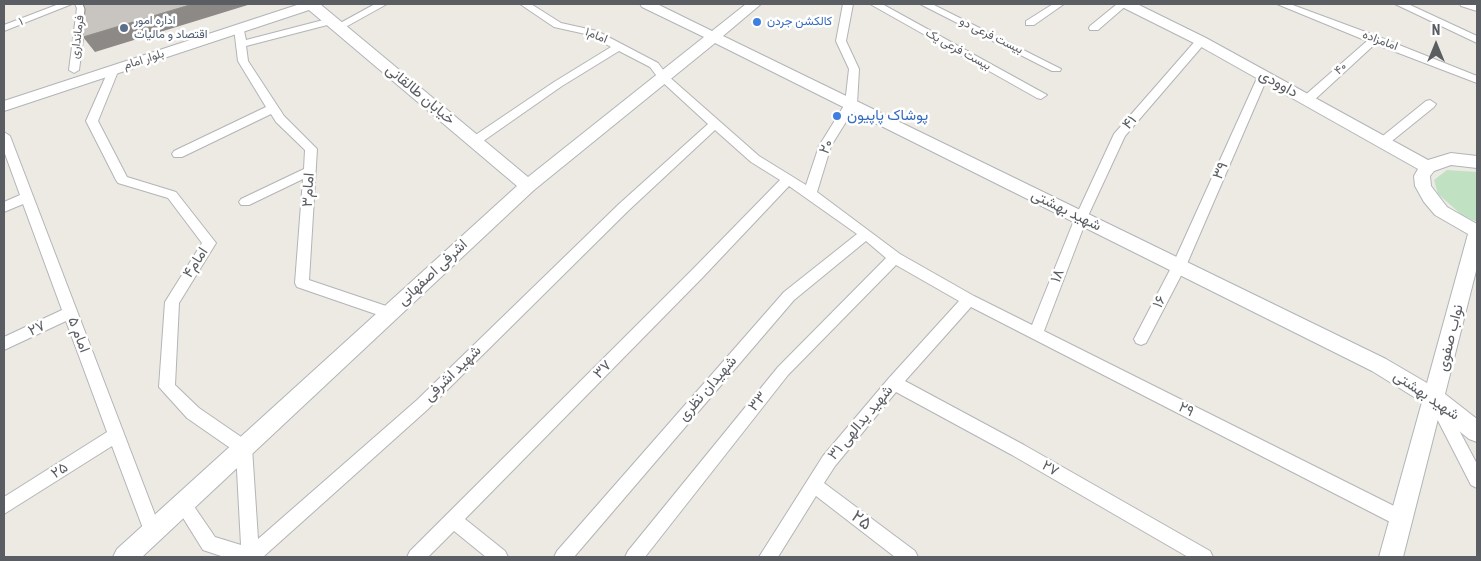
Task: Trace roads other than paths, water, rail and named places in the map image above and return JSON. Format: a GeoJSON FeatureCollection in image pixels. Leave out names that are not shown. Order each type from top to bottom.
{"type":"FeatureCollection","features":[{"type":"Feature","properties":{"kind":"main road","name":"بلوار امام"},"geometry":{"type":"LineString","coordinates":[[4,94],[74,70],[287,4]]}},
{"type":"Feature","properties":{"kind":"main road","name":"بلوار امام"},"geometry":{"type":"LineString","coordinates":[[4,106],[311,4]]}},
{"type":"Feature","properties":{"kind":"main road","name":"خیابان طالقانی"},"geometry":{"type":"LineString","coordinates":[[311,4],[528,186]]}},
{"type":"Feature","properties":{"kind":"main road","name":"شهید بهشتی"},"geometry":{"type":"LineString","coordinates":[[647,4],[1379,365],[1435,399],[1477,432]]}},
{"type":"Feature","properties":{"kind":"main road","name":"اشرفی اصفهانی"},"geometry":{"type":"LineString","coordinates":[[125,557],[528,186],[754,4]]}},
{"type":"Feature","properties":{"kind":"main road","name":"داوودی"},"geometry":{"type":"LineString","coordinates":[[1125,4],[1201,41],[1428,167]]}},
{"type":"Feature","properties":{"kind":"main road"},"geometry":{"type":"LineString","coordinates":[[1477,162],[1451,159],[1438,162],[1428,167],[1422,176],[1423,186],[1430,198],[1441,210],[1477,232]]}},
{"type":"Feature","properties":{"kind":"main road","name":"نواب صفوی"},"geometry":{"type":"LineString","coordinates":[[1392,557],[1435,399],[1472,282],[1477,232]]}},
{"type":"Feature","properties":{"kind":"street","name":"۱"},"geometry":{"type":"LineString","coordinates":[[4,28],[67,4]]}},
{"type":"Feature","properties":{"kind":"street","name":"فرمانداری"},"geometry":{"type":"LineString","coordinates":[[74,70],[82,8],[80,4]]}},
{"type":"Feature","properties":{"kind":"street"},"geometry":{"type":"LineString","coordinates":[[241,44],[334,24],[382,4]]}},
{"type":"Feature","properties":{"kind":"street","name":"امام۱"},"geometry":{"type":"LineString","coordinates":[[525,4],[558,24],[593,33],[654,65],[663,77],[755,159],[810,193]]}},
{"type":"Feature","properties":{"kind":"street"},"geometry":{"type":"LineString","coordinates":[[848,4],[841,41],[854,69],[851,104]]}},
{"type":"Feature","properties":{"kind":"street","name":"بیست فرعی یک"},"geometry":{"type":"LineString","coordinates":[[875,4],[1041,95]]}},
{"type":"Feature","properties":{"kind":"street","name":"بیست فرعی دو"},"geometry":{"type":"LineString","coordinates":[[925,4],[1056,69]]}},
{"type":"Feature","properties":{"kind":"street"},"geometry":{"type":"LineString","coordinates":[[1030,23],[1059,4]]}},
{"type":"Feature","properties":{"kind":"street"},"geometry":{"type":"LineString","coordinates":[[1094,28],[1125,4]]}},
{"type":"Feature","properties":{"kind":"street","name":"امامزاده"},"geometry":{"type":"LineString","coordinates":[[1282,4],[1477,80]]}},
{"type":"Feature","properties":{"kind":"street"},"geometry":{"type":"LineString","coordinates":[[1400,4],[1477,40]]}},
{"type":"Feature","properties":{"kind":"street"},"geometry":{"type":"LineString","coordinates":[[1465,4],[1477,8]]}},
{"type":"Feature","properties":{"kind":"street","name":"امام۳"},"geometry":{"type":"LineString","coordinates":[[240,28],[243,61],[280,119],[311,149],[302,283],[390,313]]}},
{"type":"Feature","properties":{"kind":"street","name":"۴۰"},"geometry":{"type":"LineString","coordinates":[[1307,100],[1375,39]]}},
{"type":"Feature","properties":{"kind":"street","name":"۴۱"},"geometry":{"type":"LineString","coordinates":[[1081,218],[1120,134],[1201,41]]}},
{"type":"Feature","properties":{"kind":"street"},"geometry":{"type":"LineString","coordinates":[[475,142],[558,84],[619,46]]}},
{"type":"Feature","properties":{"kind":"street","name":"امام۴"},"geometry":{"type":"LineString","coordinates":[[114,69],[92,121],[122,180],[172,195],[209,243],[172,302],[167,387],[193,413],[244,448]]}},
{"type":"Feature","properties":{"kind":"street","name":"۳۹"},"geometry":{"type":"LineString","coordinates":[[1180,266],[1264,76]]}},
{"type":"Feature","properties":{"kind":"street","name":"۲۰"},"geometry":{"type":"LineString","coordinates":[[810,193],[825,146],[851,104]]}},
{"type":"Feature","properties":{"kind":"street"},"geometry":{"type":"LineString","coordinates":[[1382,142],[1430,104]]}},
{"type":"Feature","properties":{"kind":"street"},"geometry":{"type":"LineString","coordinates":[[178,154],[273,108]]}},
{"type":"Feature","properties":{"kind":"street","name":"شهید اشرفی"},"geometry":{"type":"LineString","coordinates":[[250,557],[422,405],[624,208],[715,124]]}},
{"type":"Feature","properties":{"kind":"street","name":"امام ۵"},"geometry":{"type":"LineString","coordinates":[[4,136],[153,533]]}},
{"type":"Feature","properties":{"kind":"street"},"geometry":{"type":"LineString","coordinates":[[245,202],[310,172]]}},
{"type":"Feature","properties":{"kind":"street","name":"۳۷"},"geometry":{"type":"LineString","coordinates":[[416,557],[698,273],[787,180]]}},
{"type":"Feature","properties":{"kind":"street","name":"۲۹"},"geometry":{"type":"LineString","coordinates":[[810,193],[895,258],[969,300],[1402,519]]}},
{"type":"Feature","properties":{"kind":"street"},"geometry":{"type":"LineString","coordinates":[[4,206],[26,197]]}},
{"type":"Feature","properties":{"kind":"street","name":"۱۸"},"geometry":{"type":"LineString","coordinates":[[1036,334],[1081,218]]}},
{"type":"Feature","properties":{"kind":"street","name":"شهیدان نظری"},"geometry":{"type":"LineString","coordinates":[[563,557],[789,296],[866,234]]}},
{"type":"Feature","properties":{"kind":"street","name":"۳۳"},"geometry":{"type":"LineString","coordinates":[[634,557],[783,370],[895,258]]}},
{"type":"Feature","properties":{"kind":"street","name":"۱۶"},"geometry":{"type":"LineString","coordinates":[[1142,339],[1180,266]]}},
{"type":"Feature","properties":{"kind":"street","name":"۳۱ شهید یدالهی"},"geometry":{"type":"LineString","coordinates":[[768,557],[829,461],[894,383],[969,300]]}},
{"type":"Feature","properties":{"kind":"street","name":"۲۷"},"geometry":{"type":"LineString","coordinates":[[4,344],[70,313]]}},
{"type":"Feature","properties":{"kind":"street","name":"۲۷"},"geometry":{"type":"LineString","coordinates":[[894,383],[1018,450],[1204,557]]}},
{"type":"Feature","properties":{"kind":"street"},"geometry":{"type":"LineString","coordinates":[[1435,399],[1477,480]]}},
{"type":"Feature","properties":{"kind":"street","name":"۲۵"},"geometry":{"type":"LineString","coordinates":[[4,506],[116,435]]}},
{"type":"Feature","properties":{"kind":"street"},"geometry":{"type":"LineString","coordinates":[[183,505],[209,544],[250,557],[244,448]]}},
{"type":"Feature","properties":{"kind":"street","name":"۲۵"},"geometry":{"type":"LineString","coordinates":[[814,485],[909,557]]}},
{"type":"Feature","properties":{"kind":"street"},"geometry":{"type":"LineString","coordinates":[[453,520],[499,557]]}},
{"type":"Feature","properties":{"kind":"place","name":"کالکشن جردن"},"geometry":{"type":"Point","coordinates":[757,22]}},
{"type":"Feature","properties":{"kind":"place","name":"اداره امور اقتصاد و مالیات"},"geometry":{"type":"Point","coordinates":[124,28]}},
{"type":"Feature","properties":{"kind":"place","name":"پوشاک پاپیون"},"geometry":{"type":"Point","coordinates":[837,116]}}]}
